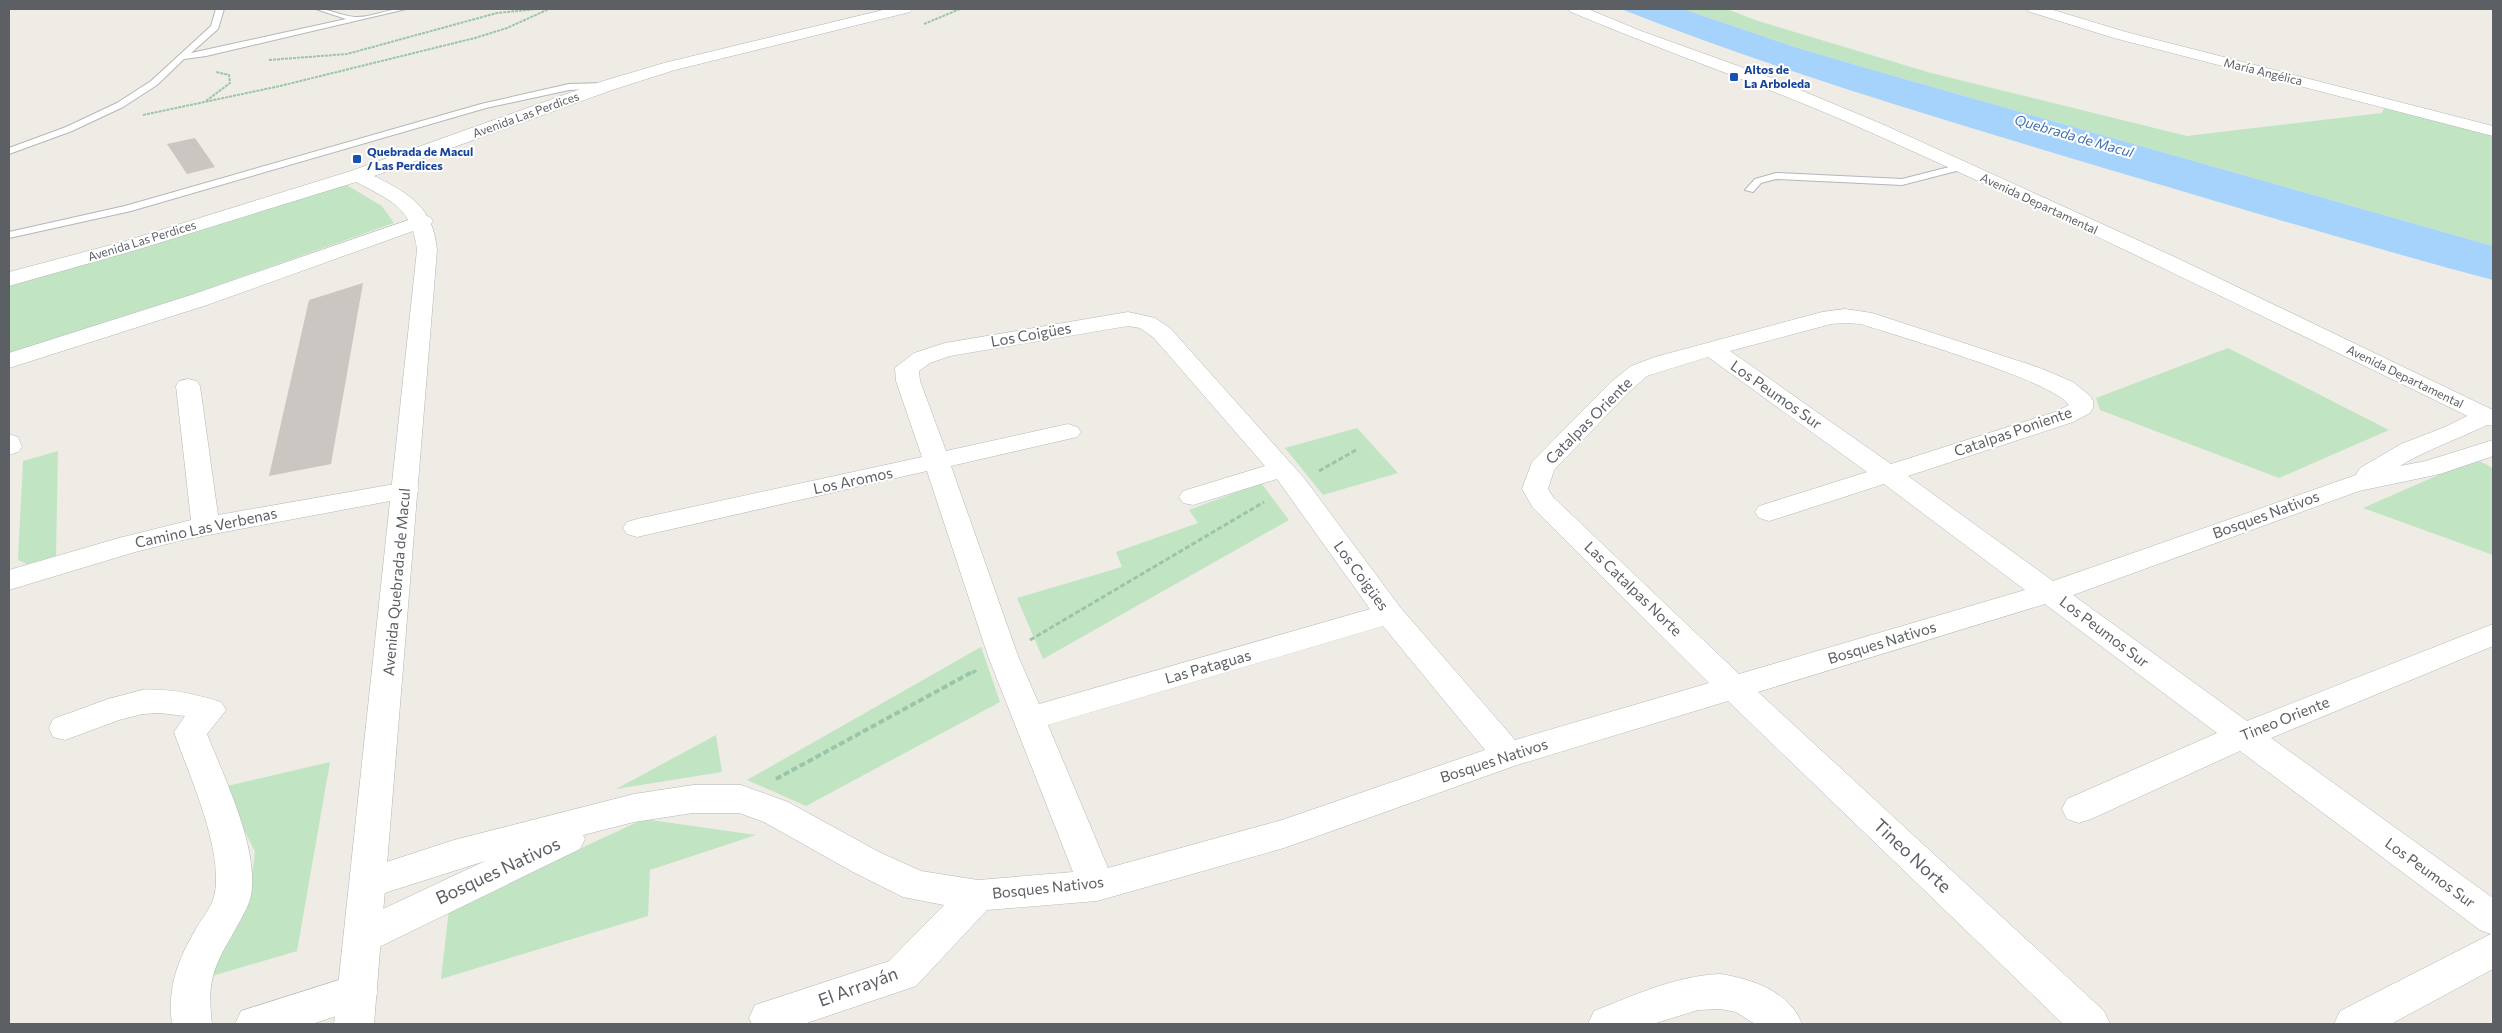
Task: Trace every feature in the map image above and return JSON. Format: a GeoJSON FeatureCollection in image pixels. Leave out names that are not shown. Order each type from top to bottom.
{"type":"FeatureCollection","features":[{"type":"Feature","properties":{"kind":"street","name":"Avenida Las Perdices"},"geometry":{"type":"LineString","coordinates":[[9,279],[129,246],[358,175],[606,86],[670,66],[905,9]]}},
{"type":"Feature","properties":{"kind":"street","name":"Avenida Departamental"},"geometry":{"type":"LineString","coordinates":[[1576,9],[1635,34],[1808,99],[1960,167],[2178,268],[2490,418]]}},
{"type":"Feature","properties":{"kind":"street","name":"María Angélica"},"geometry":{"type":"LineString","coordinates":[[2035,9],[2120,35],[2493,132]]}},
{"type":"Feature","properties":{"kind":"street"},"geometry":{"type":"LineString","coordinates":[[9,361],[199,300],[423,221],[412,208],[390,192],[358,175]]}},
{"type":"Feature","properties":{"kind":"street","name":"Avenida Quebrada de Macul"},"geometry":{"type":"LineString","coordinates":[[356,1008],[427,260],[427,236],[423,221]]}},
{"type":"Feature","properties":{"kind":"street","name":"Catalpas Oriente"},"geometry":{"type":"LineString","coordinates":[[1535,489],[1540,468],[1620,387],[1640,371],[1830,317]]}},
{"type":"Feature","properties":{"kind":"street","name":"Catalpas Poniente"},"geometry":{"type":"LineString","coordinates":[[1769,512],[2070,415],[2080,408],[2081,401],[2064,387],[2032,373],[1864,318],[1830,317]]}},
{"type":"Feature","properties":{"kind":"street","name":"Los Coigües"},"geometry":{"type":"LineString","coordinates":[[1097,886],[1002,656],[908,381],[906,368],[922,358],[945,350],[1128,319],[1147,323],[1162,333],[1289,476],[1389,614],[1508,755]]}},
{"type":"Feature","properties":{"kind":"street","name":"Los Peumos Sur"},"geometry":{"type":"LineString","coordinates":[[1712,349],[2051,592],[2242,736],[2493,919]]}},
{"type":"Feature","properties":{"kind":"street"},"geometry":{"type":"LineString","coordinates":[[188,386],[206,526]]}},
{"type":"Feature","properties":{"kind":"street","name":"Bosques Nativos"},"geometry":{"type":"LineString","coordinates":[[2352,484],[2403,452],[2490,418]]}},
{"type":"Feature","properties":{"kind":"street","name":"Los Aromos"},"geometry":{"type":"LineString","coordinates":[[637,528],[937,463],[1068,432]]}},
{"type":"Feature","properties":{"kind":"street","name":"Avenida Departamental"},"geometry":{"type":"LineString","coordinates":[[2454,432],[2492,450]]}},
{"type":"Feature","properties":{"kind":"street"},"geometry":{"type":"LineString","coordinates":[[9,442],[9,447]]}},
{"type":"Feature","properties":{"kind":"street","name":"Bosques Nativos"},"geometry":{"type":"LineString","coordinates":[[369,884],[454,855],[634,808],[693,799],[741,799],[776,812],[866,862],[916,886],[978,895],[1097,886],[1284,834],[1508,755],[2051,592],[2352,484],[2431,468],[2492,450]]}},
{"type":"Feature","properties":{"kind":"street"},"geometry":{"type":"LineString","coordinates":[[1193,497],[1289,476]]}},
{"type":"Feature","properties":{"kind":"street","name":"Las Catalpas Norte"},"geometry":{"type":"LineString","coordinates":[[1535,489],[1543,502],[1733,687]]}},
{"type":"Feature","properties":{"kind":"street","name":"Camino Las Verbenas"},"geometry":{"type":"LineString","coordinates":[[9,580],[129,544],[206,526],[406,490]]}},
{"type":"Feature","properties":{"kind":"street","name":"Las Pataguas"},"geometry":{"type":"LineString","coordinates":[[1028,719],[1389,614]]}},
{"type":"Feature","properties":{"kind":"street","name":"Tineo Oriente"},"geometry":{"type":"LineString","coordinates":[[2079,809],[2242,736],[2493,634]]}},
{"type":"Feature","properties":{"kind":"street","name":"Tineo Norte"},"geometry":{"type":"LineString","coordinates":[[1733,687],[2090,1024]]}},
{"type":"Feature","properties":{"kind":"street"},"geometry":{"type":"LineString","coordinates":[[65,728],[135,704],[152,701],[169,701],[210,710],[190,732],[231,851],[235,873],[232,897],[196,963],[190,980],[188,1004],[192,1024]]}},
{"type":"Feature","properties":{"kind":"street","name":"Bosques Nativos"},"geometry":{"type":"LineString","coordinates":[[364,936],[450,893],[634,808]]}},
{"type":"Feature","properties":{"kind":"street","name":"El Arrayán"},"geometry":{"type":"LineString","coordinates":[[769,1018],[902,974],[978,895]]}},
{"type":"Feature","properties":{"kind":"street"},"geometry":{"type":"LineString","coordinates":[[2354,1024],[2493,950]]}},
{"type":"Feature","properties":{"kind":"street"},"geometry":{"type":"LineString","coordinates":[[1608,1024],[1679,996],[1701,990],[1726,990],[1752,999],[1774,1014],[1782,1024]]}},
{"type":"Feature","properties":{"kind":"street"},"geometry":{"type":"LineString","coordinates":[[255,1024],[356,1008]]}},
{"type":"Feature","properties":{"kind":"lane"},"geometry":{"type":"LineString","coordinates":[[9,150],[69,129],[120,105],[174,67],[182,57],[215,27],[220,9]]}},
{"type":"Feature","properties":{"kind":"lane"},"geometry":{"type":"LineString","coordinates":[[320,9],[352,20],[372,9]]}},
{"type":"Feature","properties":{"kind":"lane"},"geometry":{"type":"LineString","coordinates":[[182,57],[206,54],[402,9]]}},
{"type":"Feature","properties":{"kind":"lane"},"geometry":{"type":"LineString","coordinates":[[9,235],[127,209],[484,106],[569,87],[606,86]]}},
{"type":"Feature","properties":{"kind":"lane"},"geometry":{"type":"LineString","coordinates":[[1750,190],[1758,181],[1776,176],[1902,182],[1960,167]]}},
{"type":"Feature","properties":{"kind":"path"},"geometry":{"type":"LineString","coordinates":[[263,61],[347,54],[497,13],[537,9]]}},
{"type":"Feature","properties":{"kind":"path"},"geometry":{"type":"LineString","coordinates":[[142,115],[204,103],[356,68],[474,38],[507,28],[549,9]]}},
{"type":"Feature","properties":{"kind":"path"},"geometry":{"type":"LineString","coordinates":[[174,67],[193,66],[229,75],[230,83],[204,103]]}},
{"type":"Feature","properties":{"kind":"path"},"geometry":{"type":"LineString","coordinates":[[741,799],[1002,656],[1289,476],[1356,450]]}},
{"type":"Feature","properties":{"kind":"green space"},"geometry":{"type":"Polygon","coordinates":[[[1683,9],[1727,9],[1755,20],[1931,73],[2187,136],[2382,113],[2384,108],[2493,136],[2493,246],[1873,70],[1798,48],[1683,9]]]}},
{"type":"Feature","properties":{"kind":"green space"},"geometry":{"type":"Polygon","coordinates":[[[345,184],[382,206],[394,223],[193,294],[9,353],[9,283],[144,247],[345,184]]]}},
{"type":"Feature","properties":{"kind":"green space"},"geometry":{"type":"Polygon","coordinates":[[[2228,348],[2389,430],[2279,478],[2100,410],[2096,398],[2228,348]]]}},
{"type":"Feature","properties":{"kind":"green space"},"geometry":{"type":"Polygon","coordinates":[[[1357,428],[1398,473],[1323,495],[1285,448],[1357,428]]]}},
{"type":"Feature","properties":{"kind":"green space"},"geometry":{"type":"Polygon","coordinates":[[[58,451],[56,556],[27,564],[18,560],[23,461],[58,451]]]}},
{"type":"Feature","properties":{"kind":"green space"},"geometry":{"type":"Polygon","coordinates":[[[2475,459],[2493,468],[2493,555],[2363,508],[2475,459]]]}},
{"type":"Feature","properties":{"kind":"green space"},"geometry":{"type":"Polygon","coordinates":[[[1261,483],[1289,520],[1043,659],[1017,598],[1122,567],[1116,552],[1198,523],[1189,510],[1261,483]]]}},
{"type":"Feature","properties":{"kind":"green space"},"geometry":{"type":"Polygon","coordinates":[[[981,647],[1000,702],[806,806],[747,780],[981,647]]]}},
{"type":"Feature","properties":{"kind":"green space"},"geometry":{"type":"Polygon","coordinates":[[[716,735],[722,772],[616,789],[716,735]]]}},
{"type":"Feature","properties":{"kind":"green space"},"geometry":{"type":"Polygon","coordinates":[[[330,762],[297,951],[202,979],[250,891],[255,852],[223,787],[330,762]]]}},
{"type":"Feature","properties":{"kind":"green space"},"geometry":{"type":"Polygon","coordinates":[[[644,819],[756,835],[650,870],[648,916],[441,979],[449,909],[644,819]]]}},
{"type":"Feature","properties":{"kind":"water","name":"Quebrada de Macul"},"geometry":{"type":"Polygon","coordinates":[[[1621,9],[1683,9],[1798,48],[1873,70],[2493,246],[2493,280],[2384,250],[1947,121],[1783,68],[1674,30],[1621,9]]]}},
{"type":"Feature","properties":{"kind":"building"},"geometry":{"type":"Polygon","coordinates":[[[195,138],[215,167],[187,174],[167,144],[195,138]]]}},
{"type":"Feature","properties":{"kind":"building"},"geometry":{"type":"Polygon","coordinates":[[[363,283],[331,464],[269,476],[309,300],[363,283]]]}},
{"type":"Feature","properties":{"kind":"place","name":"Altos de La Arboleda"},"geometry":{"type":"Point","coordinates":[1734,77]}},
{"type":"Feature","properties":{"kind":"place","name":"Quebrada de Macul / Las Perdices"},"geometry":{"type":"Point","coordinates":[357,159]}}]}
